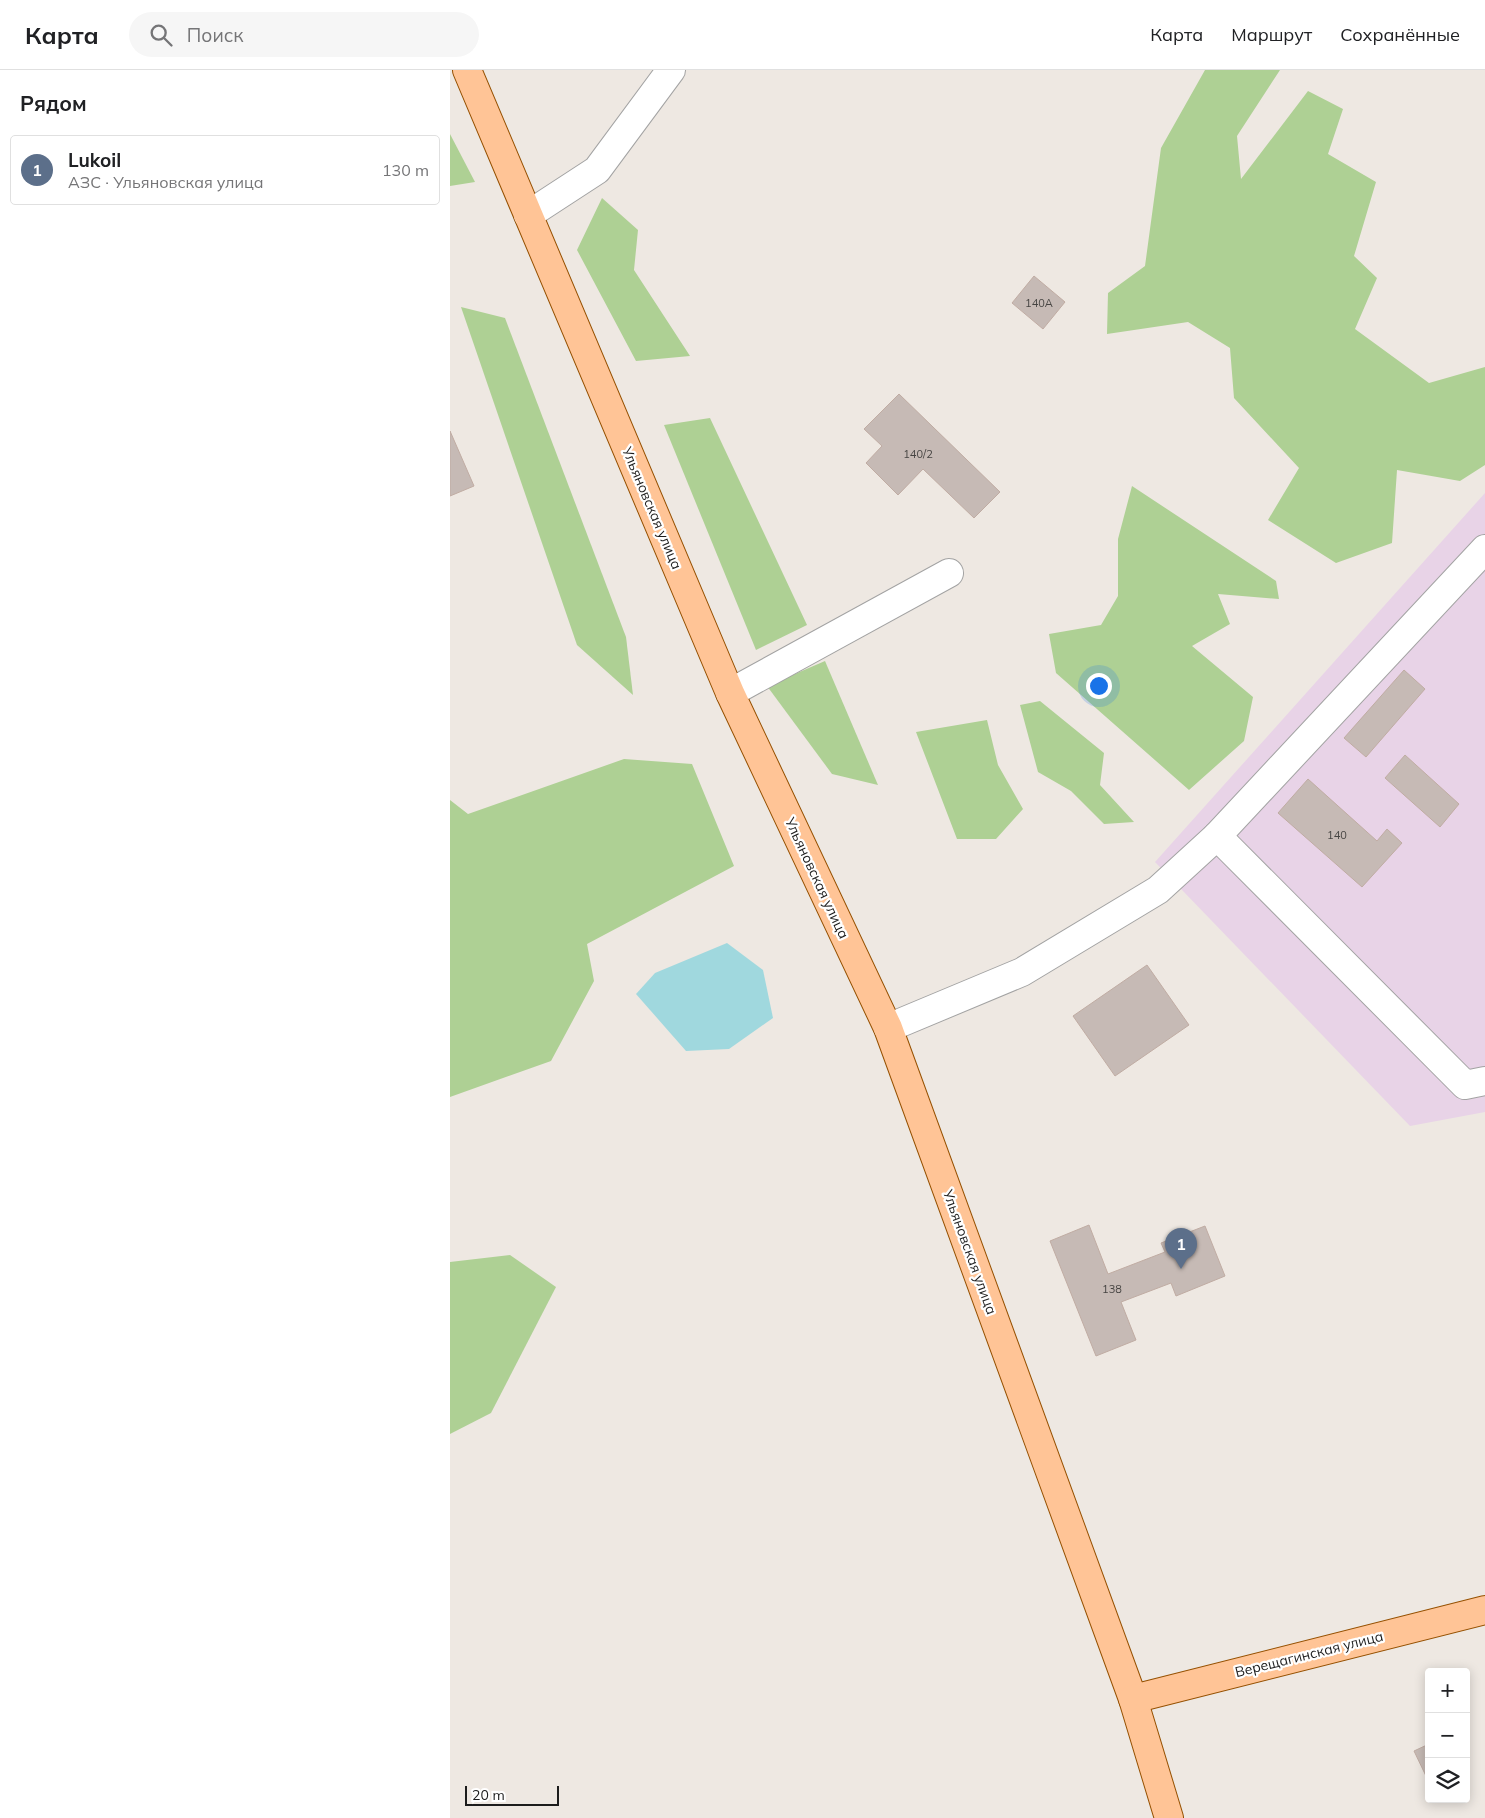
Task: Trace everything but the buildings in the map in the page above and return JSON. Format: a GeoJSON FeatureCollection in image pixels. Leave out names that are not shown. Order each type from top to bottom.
{"type":"FeatureCollection","features":[{"type":"Feature","properties":{"kind":"main road","name":"Ульяновская улица"},"geometry":{"type":"LineString","coordinates":[[467,70],[730,693],[888,1028],[1133,1699],[1169,1818]]}},
{"type":"Feature","properties":{"kind":"main road","name":"Верещагинская улица"},"geometry":{"type":"LineString","coordinates":[[1133,1699],[1485,1610]]}},
{"type":"Feature","properties":{"kind":"street"},"geometry":{"type":"LineString","coordinates":[[528,215],[597,170],[671,70]]}},
{"type":"Feature","properties":{"kind":"street"},"geometry":{"type":"LineString","coordinates":[[888,1028],[1022,972],[1099,928],[1158,890],[1217,836],[1485,549]]}},
{"type":"Feature","properties":{"kind":"street"},"geometry":{"type":"LineString","coordinates":[[730,693],[949,573]]}},
{"type":"Feature","properties":{"kind":"street"},"geometry":{"type":"LineString","coordinates":[[1217,836],[1465,1085],[1485,1081]]}},
{"type":"Feature","properties":{"kind":"shaded area"},"geometry":{"type":"Polygon","coordinates":[[[1485,493],[1485,1112],[1410,1126],[1155,862],[1485,493]]]}},
{"type":"Feature","properties":{"kind":"green space"},"geometry":{"type":"Polygon","coordinates":[[[1205,70],[1280,70],[1237,136],[1241,179],[1308,91],[1343,109],[1328,154],[1376,182],[1354,256],[1377,278],[1355,329],[1429,383],[1485,367],[1485,465],[1460,481],[1397,470],[1392,543],[1336,563],[1268,520],[1299,468],[1234,398],[1230,348],[1188,322],[1107,334],[1108,293],[1145,266],[1161,148],[1205,70]]]}},
{"type":"Feature","properties":{"kind":"green space"},"geometry":{"type":"Polygon","coordinates":[[[450,134],[475,182],[450,186],[450,134]]]}},
{"type":"Feature","properties":{"kind":"green space"},"geometry":{"type":"Polygon","coordinates":[[[602,198],[638,230],[634,270],[690,356],[636,361],[577,250],[602,198]]]}},
{"type":"Feature","properties":{"kind":"green space"},"geometry":{"type":"Polygon","coordinates":[[[461,307],[505,318],[626,637],[633,695],[577,645],[461,307]]]}},
{"type":"Feature","properties":{"kind":"green space"},"geometry":{"type":"Polygon","coordinates":[[[710,418],[807,625],[756,650],[664,425],[710,418]]]}},
{"type":"Feature","properties":{"kind":"green space"},"geometry":{"type":"Polygon","coordinates":[[[1132,486],[1276,581],[1279,599],[1218,594],[1230,624],[1192,646],[1253,697],[1244,741],[1189,790],[1056,673],[1049,634],[1101,625],[1118,596],[1118,539],[1132,486]]]}},
{"type":"Feature","properties":{"kind":"green space"},"geometry":{"type":"Polygon","coordinates":[[[825,661],[878,785],[832,774],[767,686],[825,661]]]}},
{"type":"Feature","properties":{"kind":"green space"},"geometry":{"type":"Polygon","coordinates":[[[1040,701],[1104,753],[1100,785],[1134,822],[1104,824],[1071,791],[1038,772],[1020,705],[1040,701]]]}},
{"type":"Feature","properties":{"kind":"green space"},"geometry":{"type":"Polygon","coordinates":[[[987,720],[998,765],[1023,809],[996,839],[957,839],[916,732],[987,720]]]}},
{"type":"Feature","properties":{"kind":"green space"},"geometry":{"type":"Polygon","coordinates":[[[624,759],[692,764],[734,866],[587,944],[594,981],[551,1061],[450,1097],[450,800],[468,814],[624,759]]]}},
{"type":"Feature","properties":{"kind":"green space"},"geometry":{"type":"Polygon","coordinates":[[[510,1255],[556,1287],[491,1413],[450,1434],[450,1262],[510,1255]]]}},
{"type":"Feature","properties":{"kind":"water"},"geometry":{"type":"Polygon","coordinates":[[[727,943],[763,970],[773,1018],[729,1049],[686,1051],[636,994],[655,973],[727,943]]]}},
{"type":"Feature","properties":{"kind":"place","name":"Lukoil"},"geometry":{"type":"Point","coordinates":[1181,1269]}}]}
